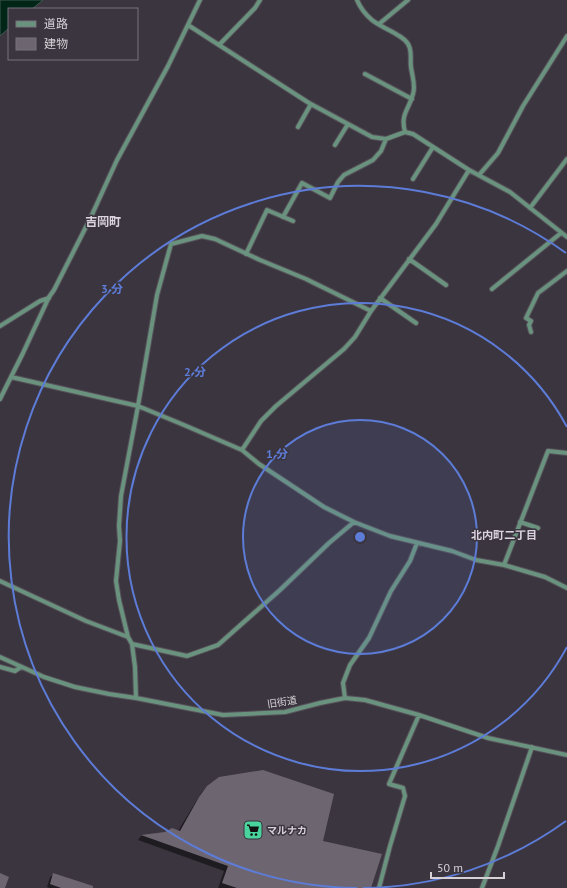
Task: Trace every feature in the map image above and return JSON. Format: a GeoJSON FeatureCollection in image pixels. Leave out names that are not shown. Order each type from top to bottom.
{"type":"FeatureCollection","features":[{"type":"Feature","properties":{"kind":"street"},"geometry":{"type":"LineString","coordinates":[[0,399],[49,297],[90,219],[117,160],[168,66],[200,0]]}},
{"type":"Feature","properties":{"kind":"street"},"geometry":{"type":"LineString","coordinates":[[219,45],[255,8],[260,0]]}},
{"type":"Feature","properties":{"kind":"street"},"geometry":{"type":"LineString","coordinates":[[357,0],[359,5],[372,20],[406,39],[410,46],[411,67],[415,87],[412,99],[404,116],[405,132]]}},
{"type":"Feature","properties":{"kind":"street"},"geometry":{"type":"LineString","coordinates":[[379,24],[408,0]]}},
{"type":"Feature","properties":{"kind":"street"},"geometry":{"type":"LineString","coordinates":[[188,25],[311,104],[372,137],[386,140],[405,132],[413,134],[469,170],[510,192],[567,237]]}},
{"type":"Feature","properties":{"kind":"street"},"geometry":{"type":"LineString","coordinates":[[479,175],[498,153],[523,106],[566,39]]}},
{"type":"Feature","properties":{"kind":"street"},"geometry":{"type":"LineString","coordinates":[[365,74],[412,99]]}},
{"type":"Feature","properties":{"kind":"street"},"geometry":{"type":"LineString","coordinates":[[298,128],[311,104]]}},
{"type":"Feature","properties":{"kind":"street"},"geometry":{"type":"LineString","coordinates":[[335,145],[348,124]]}},
{"type":"Feature","properties":{"kind":"street"},"geometry":{"type":"LineString","coordinates":[[283,217],[302,183],[330,198],[344,174],[373,160],[381,151],[386,140]]}},
{"type":"Feature","properties":{"kind":"street"},"geometry":{"type":"LineString","coordinates":[[413,179],[433,147]]}},
{"type":"Feature","properties":{"kind":"street"},"geometry":{"type":"LineString","coordinates":[[530,208],[567,159]]}},
{"type":"Feature","properties":{"kind":"street"},"geometry":{"type":"LineString","coordinates":[[242,450],[261,422],[276,406],[355,338],[380,298],[436,224],[469,170]]}},
{"type":"Feature","properties":{"kind":"street"},"geometry":{"type":"LineString","coordinates":[[246,254],[267,210],[293,221]]}},
{"type":"Feature","properties":{"kind":"street"},"geometry":{"type":"LineString","coordinates":[[492,289],[561,233]]}},
{"type":"Feature","properties":{"kind":"street"},"geometry":{"type":"LineString","coordinates":[[136,698],[135,667],[132,644],[128,637],[116,581],[120,541],[119,526],[121,496],[157,295],[171,244],[202,236],[215,239],[246,254],[306,279],[371,311]]}},
{"type":"Feature","properties":{"kind":"street"},"geometry":{"type":"LineString","coordinates":[[409,259],[446,285]]}},
{"type":"Feature","properties":{"kind":"street"},"geometry":{"type":"LineString","coordinates":[[531,332],[529,325],[531,321],[526,318],[538,293],[567,271]]}},
{"type":"Feature","properties":{"kind":"street"},"geometry":{"type":"LineString","coordinates":[[0,326],[49,297]]}},
{"type":"Feature","properties":{"kind":"street"},"geometry":{"type":"LineString","coordinates":[[380,298],[416,323]]}},
{"type":"Feature","properties":{"kind":"street"},"geometry":{"type":"LineString","coordinates":[[11,377],[138,406],[242,450],[259,464],[324,507],[354,522],[390,536],[452,551],[476,560],[504,565],[545,577],[567,588]]}},
{"type":"Feature","properties":{"kind":"street"},"geometry":{"type":"LineString","coordinates":[[504,565],[548,452],[567,453]]}},
{"type":"Feature","properties":{"kind":"street"},"geometry":{"type":"LineString","coordinates":[[132,644],[186,656],[218,645],[354,522]]}},
{"type":"Feature","properties":{"kind":"street"},"geometry":{"type":"LineString","coordinates":[[520,522],[538,528]]}},
{"type":"Feature","properties":{"kind":"street"},"geometry":{"type":"LineString","coordinates":[[345,698],[343,683],[350,665],[369,638],[391,591],[410,561],[417,543]]}},
{"type":"Feature","properties":{"kind":"street"},"geometry":{"type":"LineString","coordinates":[[0,581],[86,621],[128,637]]}},
{"type":"Feature","properties":{"kind":"street","name":"旧街道"},"geometry":{"type":"LineString","coordinates":[[0,657],[44,677],[75,687],[223,714],[285,712],[345,698],[365,700],[419,715],[488,738],[567,755]]}},
{"type":"Feature","properties":{"kind":"street"},"geometry":{"type":"LineString","coordinates":[[0,667],[15,671],[21,667]]}},
{"type":"Feature","properties":{"kind":"street"},"geometry":{"type":"LineString","coordinates":[[379,888],[405,796],[403,788],[389,784],[419,715]]}},
{"type":"Feature","properties":{"kind":"street"},"geometry":{"type":"LineString","coordinates":[[482,888],[532,747]]}},
{"type":"Feature","properties":{"kind":"shaded area"},"geometry":{"type":"Polygon","coordinates":[[[0,0],[43,0],[33,8],[8,8],[8,29],[0,36],[0,0]]]}},
{"type":"Feature","properties":{"kind":"building","name":"マルナカ"},"geometry":{"type":"Polygon","coordinates":[[[263,770],[334,794],[323,841],[382,854],[371,888],[237,888],[222,883],[228,866],[141,835],[165,832],[172,828],[180,831],[199,797],[207,786],[219,777],[263,770]]]}},
{"type":"Feature","properties":{"kind":"building"},"geometry":{"type":"Polygon","coordinates":[[[0,873],[9,877],[5,888],[0,888],[0,873]]]}},
{"type":"Feature","properties":{"kind":"building"},"geometry":{"type":"Polygon","coordinates":[[[53,873],[93,886],[93,888],[61,888],[50,884],[53,873]]]}},
{"type":"Feature","properties":{"kind":"place","name":"マルナカ"},"geometry":{"type":"Point","coordinates":[253,830]}},
{"type":"Feature","properties":{"kind":"district","name":"吉岡町"},"geometry":{"type":"Point","coordinates":[103,221]}},
{"type":"Feature","properties":{"kind":"district","name":"北内町二丁目"},"geometry":{"type":"Point","coordinates":[504,535]}}]}
